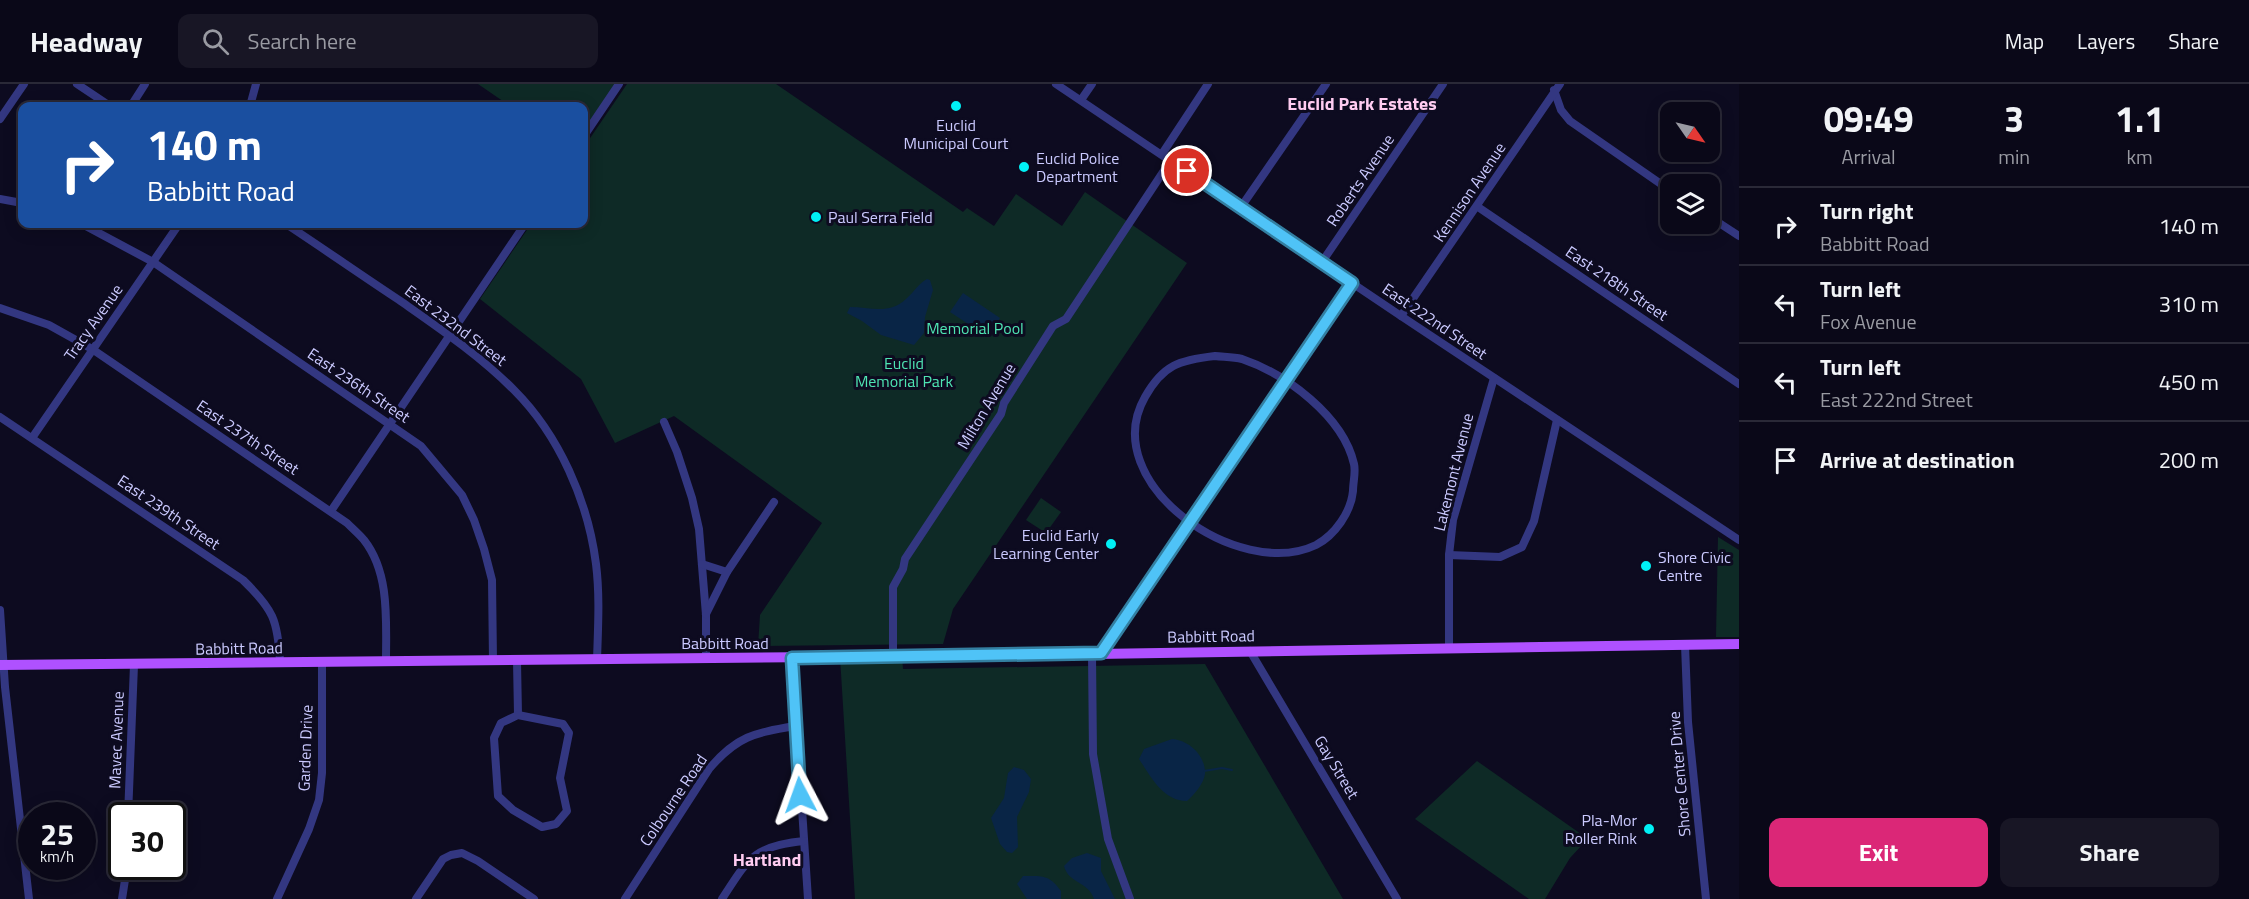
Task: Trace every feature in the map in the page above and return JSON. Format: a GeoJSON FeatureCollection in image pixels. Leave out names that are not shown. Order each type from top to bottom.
{"type":"FeatureCollection","features":[{"type":"Feature","properties":{"kind":"main road","name":"Babbitt Road"},"geometry":{"type":"LineString","coordinates":[[2,665],[792,658],[1739,644]]}},
{"type":"Feature","properties":{"kind":"street"},"geometry":{"type":"LineString","coordinates":[[0,119],[24,84]]}},
{"type":"Feature","properties":{"kind":"street"},"geometry":{"type":"LineString","coordinates":[[77,84],[104,102]]}},
{"type":"Feature","properties":{"kind":"street"},"geometry":{"type":"LineString","coordinates":[[134,102],[145,84]]}},
{"type":"Feature","properties":{"kind":"street"},"geometry":{"type":"LineString","coordinates":[[251,102],[256,84]]}},
{"type":"Feature","properties":{"kind":"street"},"geometry":{"type":"LineString","coordinates":[[588,130],[619,84]]}},
{"type":"Feature","properties":{"kind":"street","name":"East 222nd Street"},"geometry":{"type":"LineString","coordinates":[[1056,84],[1739,540]]}},
{"type":"Feature","properties":{"kind":"street"},"geometry":{"type":"LineString","coordinates":[[1081,100],[1092,84]]}},
{"type":"Feature","properties":{"kind":"street"},"geometry":{"type":"LineString","coordinates":[[1162,154],[1208,84]]}},
{"type":"Feature","properties":{"kind":"street"},"geometry":{"type":"LineString","coordinates":[[1241,207],[1326,84]]}},
{"type":"Feature","properties":{"kind":"street","name":"Roberts Avenue"},"geometry":{"type":"LineString","coordinates":[[1322,262],[1443,84]]}},
{"type":"Feature","properties":{"kind":"street","name":"Kennison Avenue"},"geometry":{"type":"LineString","coordinates":[[1401,316],[1478,207],[1554,88],[1560,84]]}},
{"type":"Feature","properties":{"kind":"street"},"geometry":{"type":"LineString","coordinates":[[1554,88],[1561,110],[1575,126],[1660,184]]}},
{"type":"Feature","properties":{"kind":"street","name":"Milton Avenue"},"geometry":{"type":"LineString","coordinates":[[893,655],[893,587],[903,569],[905,559],[998,418],[1053,326],[1066,319],[1171,160]]}},
{"type":"Feature","properties":{"kind":"street"},"geometry":{"type":"LineString","coordinates":[[0,200],[18,203]]}},
{"type":"Feature","properties":{"kind":"street","name":"East 218th Street"},"geometry":{"type":"LineString","coordinates":[[1478,207],[1739,384]]}},
{"type":"Feature","properties":{"kind":"street"},"geometry":{"type":"LineString","coordinates":[[1720,224],[1739,236]]}},
{"type":"Feature","properties":{"kind":"street","name":"East 236th Street"},"geometry":{"type":"LineString","coordinates":[[89,228],[153,262],[421,446],[462,495],[474,520],[492,580],[493,661]]}},
{"type":"Feature","properties":{"kind":"street","name":"Tracy Avenue"},"geometry":{"type":"LineString","coordinates":[[32,438],[176,228]]}},
{"type":"Feature","properties":{"kind":"street","name":"East 232nd Street"},"geometry":{"type":"LineString","coordinates":[[292,228],[482,360],[516,392],[545,430],[564,459],[585,513],[596,563],[597,660]]}},
{"type":"Feature","properties":{"kind":"street"},"geometry":{"type":"LineString","coordinates":[[331,511],[522,228]]}},
{"type":"Feature","properties":{"kind":"street"},"geometry":{"type":"LineString","coordinates":[[1130,899],[1108,839],[1093,754],[1097,654],[1192,522],[1352,283]]}},
{"type":"Feature","properties":{"kind":"street","name":"East 237th Street"},"geometry":{"type":"LineString","coordinates":[[0,308],[49,325],[92,349],[331,511],[364,540],[378,566],[386,598],[386,661]]}},
{"type":"Feature","properties":{"kind":"street"},"geometry":{"type":"LineString","coordinates":[[1215,356],[1239,358],[1267,369],[1287,381],[1327,415],[1346,444],[1354,465],[1352,500],[1345,517],[1334,531],[1317,544],[1290,553],[1264,553],[1234,546],[1170,507],[1152,485],[1138,460],[1134,435],[1137,410],[1152,385],[1168,368],[1187,359],[1215,356]]}},
{"type":"Feature","properties":{"kind":"street","name":"Lakemont Avenue"},"geometry":{"type":"LineString","coordinates":[[1449,648],[1449,555],[1454,520],[1494,378]]}},
{"type":"Feature","properties":{"kind":"street","name":"East 239th Street"},"geometry":{"type":"LineString","coordinates":[[0,417],[243,580],[268,608],[278,629],[280,662]]}},
{"type":"Feature","properties":{"kind":"street"},"geometry":{"type":"LineString","coordinates":[[1449,555],[1500,557],[1522,547],[1534,521],[1557,420]]}},
{"type":"Feature","properties":{"kind":"street"},"geometry":{"type":"LineString","coordinates":[[664,422],[677,452],[692,498],[701,541],[706,615],[706,658]]}},
{"type":"Feature","properties":{"kind":"street"},"geometry":{"type":"LineString","coordinates":[[706,615],[726,572],[774,502]]}},
{"type":"Feature","properties":{"kind":"street"},"geometry":{"type":"LineString","coordinates":[[702,564],[726,572]]}},
{"type":"Feature","properties":{"kind":"street"},"geometry":{"type":"LineString","coordinates":[[0,611],[2,665],[30,899]]}},
{"type":"Feature","properties":{"kind":"street","name":"Shore Center Drive"},"geometry":{"type":"LineString","coordinates":[[1685,645],[1688,722],[1706,899]]}},
{"type":"Feature","properties":{"kind":"street","name":"Gay Street"},"geometry":{"type":"LineString","coordinates":[[1250,651],[1397,899]]}},
{"type":"Feature","properties":{"kind":"street"},"geometry":{"type":"LineString","coordinates":[[792,658],[808,899]]}},
{"type":"Feature","properties":{"kind":"street"},"geometry":{"type":"LineString","coordinates":[[517,661],[518,715]]}},
{"type":"Feature","properties":{"kind":"street","name":"Garden Drive"},"geometry":{"type":"LineString","coordinates":[[277,899],[309,829],[319,800],[322,773],[322,662]]}},
{"type":"Feature","properties":{"kind":"street","name":"Mavec Avenue"},"geometry":{"type":"LineString","coordinates":[[129,802],[134,665]]}},
{"type":"Feature","properties":{"kind":"street"},"geometry":{"type":"LineString","coordinates":[[0,696],[9,719]]}},
{"type":"Feature","properties":{"kind":"street"},"geometry":{"type":"LineString","coordinates":[[518,715],[562,724],[569,733],[560,778],[567,811],[556,824],[542,827],[513,810],[498,796],[494,738],[501,723],[518,715]]}},
{"type":"Feature","properties":{"kind":"street","name":"Colbourne Road"},"geometry":{"type":"LineString","coordinates":[[625,899],[721,755],[752,734],[795,726]]}},
{"type":"Feature","properties":{"kind":"street"},"geometry":{"type":"LineString","coordinates":[[722,899],[743,866],[761,851],[777,843],[804,841]]}},
{"type":"Feature","properties":{"kind":"street"},"geometry":{"type":"LineString","coordinates":[[416,899],[443,859],[462,853],[478,861],[532,898]]}},
{"type":"Feature","properties":{"kind":"street"},"geometry":{"type":"LineString","coordinates":[[122,899],[125,880]]}},
{"type":"Feature","properties":{"kind":"green space"},"geometry":{"type":"Polygon","coordinates":[[[478,84],[618,84],[588,128],[588,102],[504,102],[478,84]]]}},
{"type":"Feature","properties":{"kind":"green space","name":"Euclid Memorial Park"},"geometry":{"type":"Polygon","coordinates":[[[627,84],[776,84],[963,212],[967,208],[994,226],[1016,194],[1062,226],[1085,192],[1187,263],[953,609],[943,644],[758,646],[760,615],[822,523],[674,416],[615,443],[581,379],[480,299],[528,228],[588,228],[588,141],[627,84]]]}},
{"type":"Feature","properties":{"kind":"green space"},"geometry":{"type":"Polygon","coordinates":[[[1041,498],[1061,512],[1046,533],[1026,520],[1041,498]]]}},
{"type":"Feature","properties":{"kind":"green space"},"geometry":{"type":"Polygon","coordinates":[[[1718,537],[1739,550],[1739,637],[1716,637],[1718,537]]]}},
{"type":"Feature","properties":{"kind":"green space"},"geometry":{"type":"Polygon","coordinates":[[[902,655],[903,669],[1205,664],[1343,899],[855,899],[840,657],[902,655]]]}},
{"type":"Feature","properties":{"kind":"green space"},"geometry":{"type":"Polygon","coordinates":[[[1477,761],[1581,834],[1582,845],[1570,858],[1545,899],[1529,899],[1415,819],[1477,761]]]}},
{"type":"Feature","properties":{"kind":"water"},"geometry":{"type":"Polygon","coordinates":[[[927,279],[930,280],[933,290],[925,317],[924,333],[914,345],[881,335],[847,313],[850,307],[886,309],[893,307],[900,304],[927,279]]]}},
{"type":"Feature","properties":{"kind":"water"},"geometry":{"type":"Polygon","coordinates":[[[963,293],[1000,318],[988,337],[950,312],[963,293]]]}},
{"type":"Feature","properties":{"kind":"water"},"geometry":{"type":"Polygon","coordinates":[[[1172,739],[1184,742],[1195,750],[1205,767],[1203,781],[1187,801],[1171,797],[1158,787],[1139,759],[1144,749],[1172,739]]]}},
{"type":"Feature","properties":{"kind":"water"},"geometry":{"type":"Polygon","coordinates":[[[1014,767],[1024,770],[1031,779],[1029,792],[1017,817],[1018,847],[1012,853],[1007,852],[1000,844],[991,818],[1004,798],[1008,773],[1014,767]]]}},
{"type":"Feature","properties":{"kind":"water"},"geometry":{"type":"Polygon","coordinates":[[[1087,853],[1101,858],[1101,871],[1115,899],[1094,899],[1088,889],[1066,872],[1064,866],[1072,858],[1087,853]]]}},
{"type":"Feature","properties":{"kind":"water"},"geometry":{"type":"Polygon","coordinates":[[[1023,876],[1040,876],[1053,881],[1061,891],[1061,899],[1027,899],[1017,884],[1023,876]]]}},
{"type":"Feature","properties":{"kind":"waterway"},"geometry":{"type":"LineString","coordinates":[[1204,771],[1222,768],[1232,770]]}},
{"type":"Feature","properties":{"kind":"place","name":"Euclid Municipal Court"},"geometry":{"type":"Point","coordinates":[956,106]}},
{"type":"Feature","properties":{"kind":"place","name":"Euclid Police Department"},"geometry":{"type":"Point","coordinates":[1024,167]}},
{"type":"Feature","properties":{"kind":"place","name":"Paul Serra Field"},"geometry":{"type":"Point","coordinates":[816,217]}},
{"type":"Feature","properties":{"kind":"place","name":"Euclid Early Learning Center"},"geometry":{"type":"Point","coordinates":[1111,544]}},
{"type":"Feature","properties":{"kind":"place","name":"Shore Civic Centre"},"geometry":{"type":"Point","coordinates":[1646,566]}},
{"type":"Feature","properties":{"kind":"place","name":"Pla-Mor Roller Rink"},"geometry":{"type":"Point","coordinates":[1649,829]}},
{"type":"Feature","properties":{"kind":"district","name":"Euclid Park Estates"},"geometry":{"type":"Point","coordinates":[1362,104]}},
{"type":"Feature","properties":{"kind":"district","name":"Hartland"},"geometry":{"type":"Point","coordinates":[767,860]}},
{"type":"Feature","properties":{"kind":"route"},"geometry":{"type":"LineString","coordinates":[[800,795],[792,658],[1101,653],[1352,283],[1187,171]]}},
{"type":"Feature","properties":{"kind":"park label","name":"Memorial Pool"},"geometry":{"type":"Point","coordinates":[975,328]}}]}
